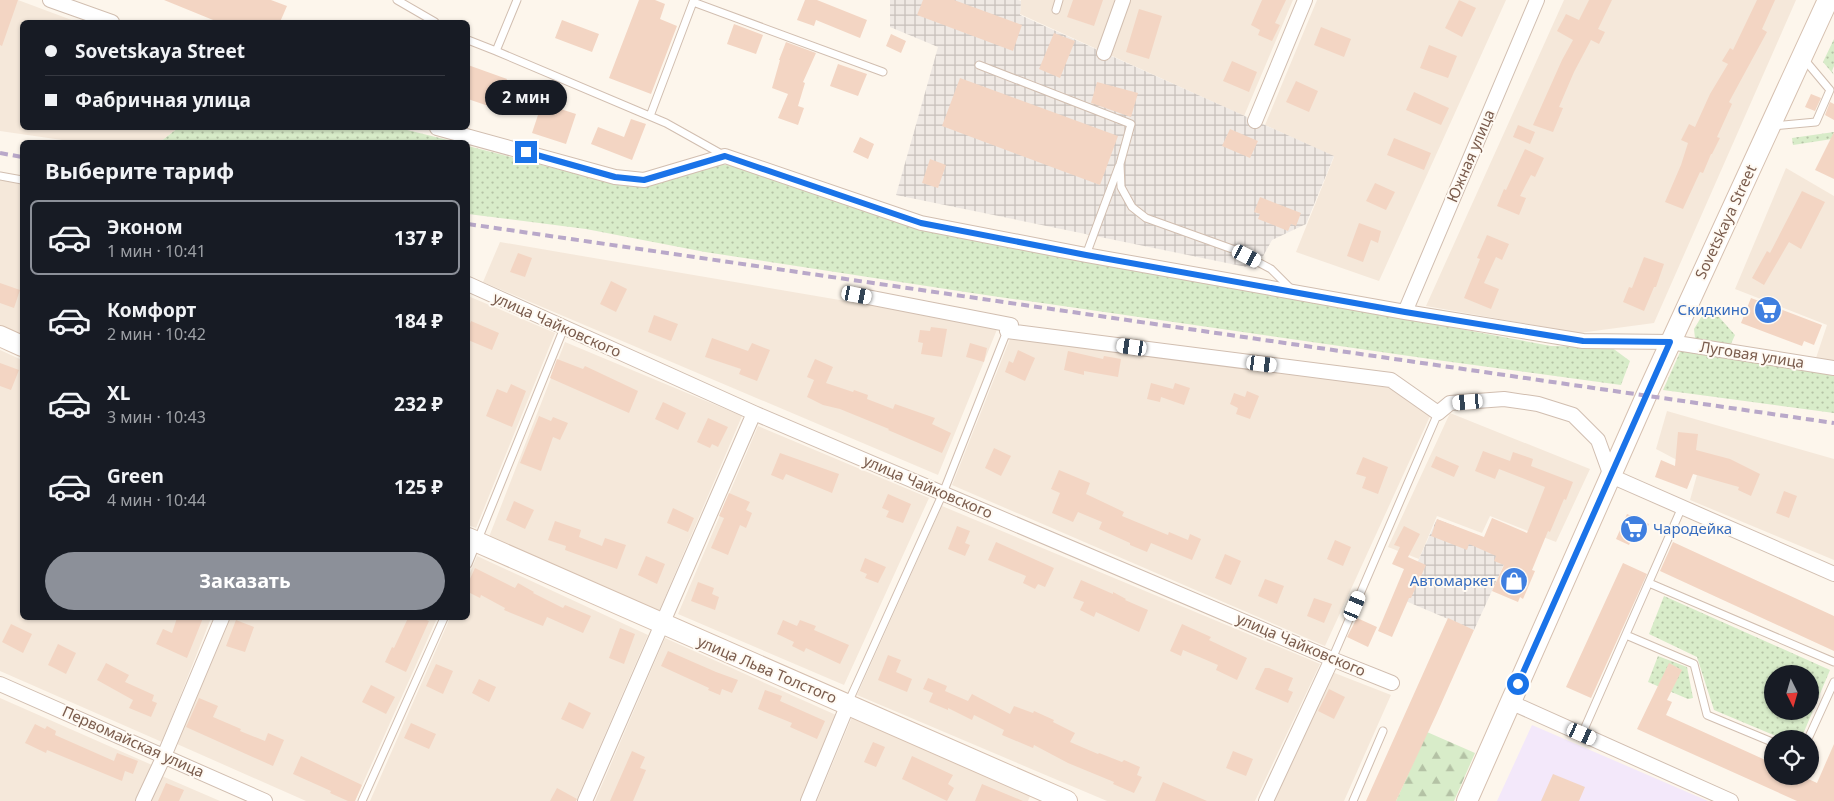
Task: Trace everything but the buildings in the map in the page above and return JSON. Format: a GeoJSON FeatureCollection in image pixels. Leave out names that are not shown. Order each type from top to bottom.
{"type":"FeatureCollection","features":[{"type":"Feature","properties":{"kind":"main road","name":"Sovetskaya Street"},"geometry":{"type":"LineString","coordinates":[[1467,801],[1670,342],[1802,57],[1826,11]]}},
{"type":"Feature","properties":{"kind":"main road"},"geometry":{"type":"LineString","coordinates":[[0,336],[20,345]]}},
{"type":"Feature","properties":{"kind":"main road","name":"улица Льва Толстого"},"geometry":{"type":"LineString","coordinates":[[472,540],[848,704],[1042,796],[1067,801]]}},
{"type":"Feature","properties":{"kind":"street"},"geometry":{"type":"LineString","coordinates":[[50,0],[106,20]]}},
{"type":"Feature","properties":{"kind":"street"},"geometry":{"type":"LineString","coordinates":[[1104,53],[1123,0]]}},
{"type":"Feature","properties":{"kind":"street"},"geometry":{"type":"LineString","coordinates":[[1254,121],[1305,0]]}},
{"type":"Feature","properties":{"kind":"street","name":"Южная улица"},"geometry":{"type":"LineString","coordinates":[[1405,312],[1537,0]]}},
{"type":"Feature","properties":{"kind":"street"},"geometry":{"type":"LineString","coordinates":[[444,130],[615,177],[644,180],[725,156]]}},
{"type":"Feature","properties":{"kind":"street","name":"Луговая улица"},"geometry":{"type":"LineString","coordinates":[[725,156],[921,223],[1086,255],[1405,312],[1583,341],[1670,342],[1834,368]]}},
{"type":"Feature","properties":{"kind":"street","name":"улица Чайковского"},"geometry":{"type":"LineString","coordinates":[[470,285],[754,412],[1392,683]]}},
{"type":"Feature","properties":{"kind":"street"},"geometry":{"type":"LineString","coordinates":[[857,295],[1011,324],[1007,331],[1391,380],[1438,413],[1450,403],[1504,399],[1538,404],[1573,415],[1598,440],[1611,476],[1834,574]]}},
{"type":"Feature","properties":{"kind":"street"},"geometry":{"type":"LineString","coordinates":[[585,801],[754,412]]}},
{"type":"Feature","properties":{"kind":"street"},"geometry":{"type":"LineString","coordinates":[[143,801],[221,620]]}},
{"type":"Feature","properties":{"kind":"street"},"geometry":{"type":"LineString","coordinates":[[1266,801],[1332,659]]}},
{"type":"Feature","properties":{"kind":"street","name":"Первомайская улица"},"geometry":{"type":"LineString","coordinates":[[0,684],[265,801]]}},
{"type":"Feature","properties":{"kind":"street"},"geometry":{"type":"LineString","coordinates":[[1510,702],[1731,801]]}},
{"type":"Feature","properties":{"kind":"street"},"geometry":{"type":"LineString","coordinates":[[808,801],[848,704]]}},
{"type":"Feature","properties":{"kind":"lane"},"geometry":{"type":"LineString","coordinates":[[396,0],[431,20]]}},
{"type":"Feature","properties":{"kind":"lane"},"geometry":{"type":"LineString","coordinates":[[496,51],[517,0]]}},
{"type":"Feature","properties":{"kind":"lane"},"geometry":{"type":"LineString","coordinates":[[1056,10],[1060,0]]}},
{"type":"Feature","properties":{"kind":"lane"},"geometry":{"type":"LineString","coordinates":[[650,116],[693,2],[883,72]]}},
{"type":"Feature","properties":{"kind":"lane"},"geometry":{"type":"LineString","coordinates":[[470,41],[666,123],[725,156]]}},
{"type":"Feature","properties":{"kind":"lane"},"geometry":{"type":"LineString","coordinates":[[1770,126],[1816,122],[1830,90],[1802,57]]}},
{"type":"Feature","properties":{"kind":"lane"},"geometry":{"type":"LineString","coordinates":[[979,65],[1130,124],[1120,164],[1086,255]]}},
{"type":"Feature","properties":{"kind":"lane"},"geometry":{"type":"LineString","coordinates":[[1120,164],[1121,187],[1132,207],[1146,218],[1234,250],[1271,269],[1293,291]]}},
{"type":"Feature","properties":{"kind":"lane"},"geometry":{"type":"LineString","coordinates":[[0,176],[20,180]]}},
{"type":"Feature","properties":{"kind":"lane"},"geometry":{"type":"LineString","coordinates":[[472,540],[564,328]]}},
{"type":"Feature","properties":{"kind":"lane"},"geometry":{"type":"LineString","coordinates":[[848,704],[943,493],[1007,331]]}},
{"type":"Feature","properties":{"kind":"lane"},"geometry":{"type":"LineString","coordinates":[[1332,659],[1438,413]]}},
{"type":"Feature","properties":{"kind":"lane"},"geometry":{"type":"LineString","coordinates":[[1582,734],[1682,507]]}},
{"type":"Feature","properties":{"kind":"lane"},"geometry":{"type":"LineString","coordinates":[[1649,583],[1834,662]]}},
{"type":"Feature","properties":{"kind":"lane"},"geometry":{"type":"LineString","coordinates":[[362,801],[443,620]]}},
{"type":"Feature","properties":{"kind":"lane"},"geometry":{"type":"LineString","coordinates":[[1626,635],[1694,664],[1707,715],[1764,739]]}},
{"type":"Feature","properties":{"kind":"lane"},"geometry":{"type":"LineString","coordinates":[[1812,730],[1834,682]]}},
{"type":"Feature","properties":{"kind":"lane"},"geometry":{"type":"LineString","coordinates":[[1353,801],[1383,731]]}},
{"type":"Feature","properties":{"kind":"shaded area"},"geometry":{"type":"Polygon","coordinates":[[[0,0],[18,0],[72,20],[20,20],[20,130],[175,130],[163,140],[62,140],[0,131],[0,0]]]}},
{"type":"Feature","properties":{"kind":"shaded area"},"geometry":{"type":"Polygon","coordinates":[[[890,0],[1021,1],[1020,15],[1334,156],[1306,224],[1272,240],[1256,269],[896,195],[938,47],[890,27],[890,0]]]}},
{"type":"Feature","properties":{"kind":"shaded area"},"geometry":{"type":"Polygon","coordinates":[[[1021,0],[1293,0],[1244,116],[1020,14],[1021,0]]]}},
{"type":"Feature","properties":{"kind":"shaded area"},"geometry":{"type":"Polygon","coordinates":[[[1317,0],[1506,0],[1379,281],[1296,252],[1334,157],[1265,125],[1317,0]]]}},
{"type":"Feature","properties":{"kind":"shaded area"},"geometry":{"type":"Polygon","coordinates":[[[1564,0],[1796,0],[1654,323],[1579,333],[1426,306],[1564,0]]]}},
{"type":"Feature","properties":{"kind":"shaded area"},"geometry":{"type":"Polygon","coordinates":[[[1786,168],[1834,196],[1834,361],[1816,358],[1827,325],[1735,289],[1786,168]]]}},
{"type":"Feature","properties":{"kind":"shaded area"},"geometry":{"type":"Polygon","coordinates":[[[0,180],[20,184],[20,335],[0,326],[0,180]]]}},
{"type":"Feature","properties":{"kind":"shaded area"},"geometry":{"type":"Polygon","coordinates":[[[500,242],[998,327],[938,475],[483,282],[500,242]]]}},
{"type":"Feature","properties":{"kind":"shaded area"},"geometry":{"type":"Polygon","coordinates":[[[470,297],[555,333],[476,528],[470,526],[470,297]]]}},
{"type":"Feature","properties":{"kind":"shaded area"},"geometry":{"type":"Polygon","coordinates":[[[1010,339],[1379,381],[1426,400],[1431,414],[1325,646],[952,485],[1010,339]]]}},
{"type":"Feature","properties":{"kind":"shaded area"},"geometry":{"type":"Polygon","coordinates":[[[565,342],[742,416],[659,611],[489,537],[565,342]]]}},
{"type":"Feature","properties":{"kind":"shaded area"},"geometry":{"type":"Polygon","coordinates":[[[0,350],[20,359],[20,620],[210,620],[162,742],[0,671],[0,350]]]}},
{"type":"Feature","properties":{"kind":"shaded area"},"geometry":{"type":"Polygon","coordinates":[[[1667,411],[1834,459],[1834,560],[1690,500],[1698,471],[1656,449],[1667,411]]]}},
{"type":"Feature","properties":{"kind":"shaded area"},"geometry":{"type":"Polygon","coordinates":[[[1450,413],[1590,469],[1556,542],[1490,516],[1482,533],[1437,516],[1419,559],[1388,547],[1450,413]]]}},
{"type":"Feature","properties":{"kind":"shaded area"},"geometry":{"type":"Polygon","coordinates":[[[758,426],[929,498],[844,685],[678,614],[758,426]]]}},
{"type":"Feature","properties":{"kind":"shaded area"},"geometry":{"type":"Polygon","coordinates":[[[942,506],[1320,664],[1255,801],[1107,801],[857,695],[942,506]]]}},
{"type":"Feature","properties":{"kind":"shaded area"},"geometry":{"type":"Polygon","coordinates":[[[1437,519],[1511,549],[1474,630],[1401,599],[1437,519]]]}},
{"type":"Feature","properties":{"kind":"shaded area"},"geometry":{"type":"Polygon","coordinates":[[[477,556],[648,635],[576,801],[370,801],[449,620],[470,620],[470,573],[477,556]]]}},
{"type":"Feature","properties":{"kind":"shaded area"},"geometry":{"type":"Polygon","coordinates":[[[227,620],[436,620],[355,801],[306,801],[177,744],[227,620]]]}},
{"type":"Feature","properties":{"kind":"shaded area"},"geometry":{"type":"Polygon","coordinates":[[[665,638],[836,715],[801,801],[595,801],[665,638]]]}},
{"type":"Feature","properties":{"kind":"shaded area"},"geometry":{"type":"Polygon","coordinates":[[[1332,672],[1391,695],[1344,801],[1274,801],[1332,672]]]}},
{"type":"Feature","properties":{"kind":"shaded area"},"geometry":{"type":"Polygon","coordinates":[[[0,698],[152,765],[135,801],[0,801],[0,698]]]}},
{"type":"Feature","properties":{"kind":"shaded area"},"geometry":{"type":"Polygon","coordinates":[[[852,717],[1030,796],[1028,801],[817,801],[852,717]]]}},
{"type":"Feature","properties":{"kind":"shaded area"},"geometry":{"type":"Polygon","coordinates":[[[1532,725],[1708,801],[1497,801],[1532,725]]]}},
{"type":"Feature","properties":{"kind":"shaded area"},"geometry":{"type":"Polygon","coordinates":[[[162,776],[220,801],[150,801],[162,776]]]}},
{"type":"Feature","properties":{"kind":"green space"},"geometry":{"type":"Polygon","coordinates":[[[1834,39],[1834,66],[1832,71],[1834,75],[1823,62],[1834,39]]]}},
{"type":"Feature","properties":{"kind":"green space"},"geometry":{"type":"Polygon","coordinates":[[[175,130],[407,130],[448,140],[163,140],[175,130]]]}},
{"type":"Feature","properties":{"kind":"green space"},"geometry":{"type":"Polygon","coordinates":[[[1834,132],[1832,139],[1793,145],[1792,138],[1834,132]]]}},
{"type":"Feature","properties":{"kind":"green space"},"geometry":{"type":"Polygon","coordinates":[[[470,147],[604,181],[633,185],[655,184],[719,164],[734,166],[920,228],[1551,346],[1611,347],[1630,361],[1621,385],[972,293],[705,252],[586,229],[470,214],[470,147]]]}},
{"type":"Feature","properties":{"kind":"green space"},"geometry":{"type":"Polygon","coordinates":[[[1703,314],[1719,317],[1735,335],[1730,346],[1699,342],[1695,338],[1694,329],[1703,314]]]}},
{"type":"Feature","properties":{"kind":"green space"},"geometry":{"type":"Polygon","coordinates":[[[1681,350],[1834,375],[1834,413],[1663,390],[1681,350]]]}},
{"type":"Feature","properties":{"kind":"green space"},"geometry":{"type":"Polygon","coordinates":[[[1664,596],[1819,665],[1764,665],[1764,720],[1809,720],[1805,730],[1764,731],[1714,710],[1697,657],[1649,634],[1664,596]]]}},
{"type":"Feature","properties":{"kind":"green space"},"geometry":{"type":"Polygon","coordinates":[[[1658,656],[1687,667],[1693,698],[1688,699],[1648,682],[1658,656]]]}},
{"type":"Feature","properties":{"kind":"green space"},"geometry":{"type":"Polygon","coordinates":[[[1819,665],[1830,670],[1819,696],[1819,665]]]}},
{"type":"Feature","properties":{"kind":"green space"},"geometry":{"type":"Polygon","coordinates":[[[1427,732],[1475,753],[1454,801],[1396,801],[1427,732]]]}},
{"type":"Feature","properties":{"kind":"railway"},"geometry":{"type":"LineString","coordinates":[[0,153],[20,157]]}},
{"type":"Feature","properties":{"kind":"railway"},"geometry":{"type":"LineString","coordinates":[[470,224],[1834,423]]}},
{"type":"Feature","properties":{"kind":"place","name":"Скидкино"},"geometry":{"type":"Point","coordinates":[1768,310]}},
{"type":"Feature","properties":{"kind":"place","name":"Чародейка"},"geometry":{"type":"Point","coordinates":[1634,529]}},
{"type":"Feature","properties":{"kind":"place","name":"Автомаркет"},"geometry":{"type":"Point","coordinates":[1514,581]}},
{"type":"Feature","properties":{"kind":"route"},"geometry":{"type":"LineString","coordinates":[[526,152],[615,177],[644,180],[725,156],[921,223],[1086,255],[1405,312],[1583,341],[1670,342],[1518,684]]}}]}
